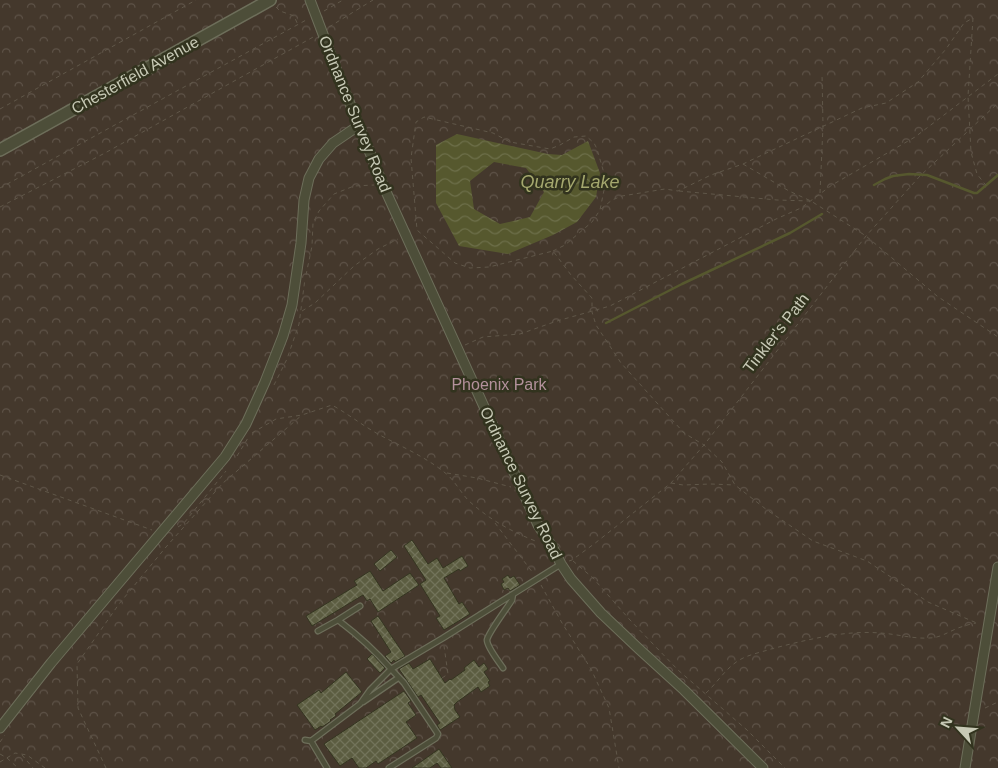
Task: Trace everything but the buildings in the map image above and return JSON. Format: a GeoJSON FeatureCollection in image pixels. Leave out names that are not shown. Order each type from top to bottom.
{"type":"FeatureCollection","features":[{"type":"Feature","properties":{"kind":"street","name":"Ordnance Survey Road"},"geometry":{"type":"LineString","coordinates":[[310,0],[358,126],[383,185],[522,490],[538,524],[561,564],[571,579],[601,612],[763,768]]}},
{"type":"Feature","properties":{"kind":"street","name":"Chesterfield Avenue"},"geometry":{"type":"LineString","coordinates":[[0,150],[273,3]]}},
{"type":"Feature","properties":{"kind":"street"},"geometry":{"type":"LineString","coordinates":[[5,729],[51,663],[226,457],[246,424],[268,373],[292,305],[301,243],[304,200],[309,178],[319,158],[333,143],[358,126]]}},
{"type":"Feature","properties":{"kind":"street"},"geometry":{"type":"LineString","coordinates":[[965,768],[998,567]]}},
{"type":"Feature","properties":{"kind":"lane"},"geometry":{"type":"LineString","coordinates":[[360,704],[370,690],[390,669],[561,564]]}},
{"type":"Feature","properties":{"kind":"lane"},"geometry":{"type":"LineString","coordinates":[[503,668],[488,646],[487,640],[514,594]]}},
{"type":"Feature","properties":{"kind":"lane"},"geometry":{"type":"LineString","coordinates":[[318,631],[360,606]]}},
{"type":"Feature","properties":{"kind":"lane"},"geometry":{"type":"LineString","coordinates":[[338,620],[378,653],[404,683],[438,734],[436,738],[389,768]]}},
{"type":"Feature","properties":{"kind":"lane"},"geometry":{"type":"LineString","coordinates":[[327,768],[308,741],[398,678]]}},
{"type":"Feature","properties":{"kind":"path"},"geometry":{"type":"LineString","coordinates":[[0,109],[196,0]]}},
{"type":"Feature","properties":{"kind":"path"},"geometry":{"type":"LineString","coordinates":[[321,12],[343,0]]}},
{"type":"Feature","properties":{"kind":"path"},"geometry":{"type":"LineString","coordinates":[[0,207],[105,153],[322,32],[373,0]]}},
{"type":"Feature","properties":{"kind":"path"},"geometry":{"type":"LineString","coordinates":[[273,3],[280,11],[294,16],[298,25]]}},
{"type":"Feature","properties":{"kind":"path"},"geometry":{"type":"LineString","coordinates":[[0,188],[311,18]]}},
{"type":"Feature","properties":{"kind":"path"},"geometry":{"type":"LineString","coordinates":[[678,191],[711,175],[743,164],[862,108],[886,103],[918,82],[946,49],[964,23],[973,18],[968,96],[971,152],[977,174],[988,188]]}},
{"type":"Feature","properties":{"kind":"path"},"geometry":{"type":"LineString","coordinates":[[820,194],[823,126],[822,73]]}},
{"type":"Feature","properties":{"kind":"path"},"geometry":{"type":"LineString","coordinates":[[457,348],[483,337],[520,334],[610,306],[776,219],[801,208],[832,185],[915,137],[998,74]]}},
{"type":"Feature","properties":{"kind":"path","name":"Tinkler's Path"},"geometry":{"type":"LineString","coordinates":[[561,564],[572,560],[594,544],[670,483],[704,445],[866,236],[920,176],[998,103]]}},
{"type":"Feature","properties":{"kind":"path"},"geometry":{"type":"LineString","coordinates":[[600,210],[606,180],[597,149],[594,143],[586,136],[574,137],[550,149],[510,142],[493,133],[424,117],[416,122],[411,158],[417,230],[455,263],[470,268],[489,267],[553,251],[565,245],[592,222],[600,210],[612,200],[622,196],[666,189],[777,200],[811,201]]}},
{"type":"Feature","properties":{"kind":"path"},"geometry":{"type":"LineString","coordinates":[[743,164],[789,191],[811,201],[866,236],[937,296],[998,337]]}},
{"type":"Feature","properties":{"kind":"path"},"geometry":{"type":"LineString","coordinates":[[271,391],[287,359],[299,324],[314,223],[319,211],[334,194],[347,188],[361,185],[383,185]]}},
{"type":"Feature","properties":{"kind":"path"},"geometry":{"type":"LineString","coordinates":[[301,311],[315,303],[354,266],[378,248],[406,236]]}},
{"type":"Feature","properties":{"kind":"path"},"geometry":{"type":"LineString","coordinates":[[553,251],[592,298],[592,312],[596,325],[621,363],[684,433],[704,445],[722,462],[735,485],[767,510],[813,541],[867,561],[928,602],[989,628]]}},
{"type":"Feature","properties":{"kind":"path"},"geometry":{"type":"LineString","coordinates":[[233,462],[251,433],[276,419],[332,405],[446,473],[468,500],[493,521],[537,579],[591,668],[609,708],[619,768]]}},
{"type":"Feature","properties":{"kind":"path"},"geometry":{"type":"LineString","coordinates":[[106,768],[78,708],[77,664],[119,604],[166,547],[217,490],[302,414]]}},
{"type":"Feature","properties":{"kind":"path"},"geometry":{"type":"LineString","coordinates":[[175,530],[184,523],[228,468]]}},
{"type":"Feature","properties":{"kind":"path"},"geometry":{"type":"LineString","coordinates":[[446,473],[477,478],[522,490]]}},
{"type":"Feature","properties":{"kind":"path"},"geometry":{"type":"LineString","coordinates":[[0,475],[161,533]]}},
{"type":"Feature","properties":{"kind":"path"},"geometry":{"type":"LineString","coordinates":[[670,483],[683,485],[735,485]]}},
{"type":"Feature","properties":{"kind":"path"},"geometry":{"type":"LineString","coordinates":[[493,521],[538,542]]}},
{"type":"Feature","properties":{"kind":"path"},"geometry":{"type":"LineString","coordinates":[[572,560],[593,578],[678,670],[746,730],[785,768]]}},
{"type":"Feature","properties":{"kind":"path"},"geometry":{"type":"LineString","coordinates":[[706,694],[736,662],[781,646],[820,637],[852,633],[880,633],[912,638],[930,638],[942,636],[959,627],[976,623]]}},
{"type":"Feature","properties":{"kind":"path"},"geometry":{"type":"LineString","coordinates":[[442,678],[448,674],[443,638]]}},
{"type":"Feature","properties":{"kind":"path"},"geometry":{"type":"LineString","coordinates":[[975,712],[998,702]]}},
{"type":"Feature","properties":{"kind":"path"},"geometry":{"type":"LineString","coordinates":[[0,742],[5,729]]}},
{"type":"Feature","properties":{"kind":"path"},"geometry":{"type":"LineString","coordinates":[[0,762],[15,753],[27,755],[45,768]]}},
{"type":"Feature","properties":{"kind":"path"},"geometry":{"type":"LineString","coordinates":[[0,754],[18,768]]}},
{"type":"Feature","properties":{"kind":"path"},"geometry":{"type":"LineString","coordinates":[[21,754],[33,768]]}},
{"type":"Feature","properties":{"kind":"green space","name":"Phoenix Park"},"geometry":{"type":"Polygon","coordinates":[[[0,0],[998,0],[998,768],[0,768],[0,0]]]}},
{"type":"Feature","properties":{"kind":"water","name":"Quarry Lake"},"geometry":{"type":"Polygon","coordinates":[[[457,134],[548,154],[562,155],[588,141],[600,173],[596,197],[577,222],[553,235],[508,254],[459,246],[436,203],[436,145],[457,134]],[[494,162],[470,181],[474,209],[500,224],[530,217],[544,192],[526,168],[494,162]]]}},
{"type":"Feature","properties":{"kind":"waterway"},"geometry":{"type":"LineString","coordinates":[[874,185],[893,176],[909,174],[927,175],[977,193],[998,175]]}},
{"type":"Feature","properties":{"kind":"waterway"},"geometry":{"type":"LineString","coordinates":[[606,323],[682,284],[790,233],[822,214]]}}]}
